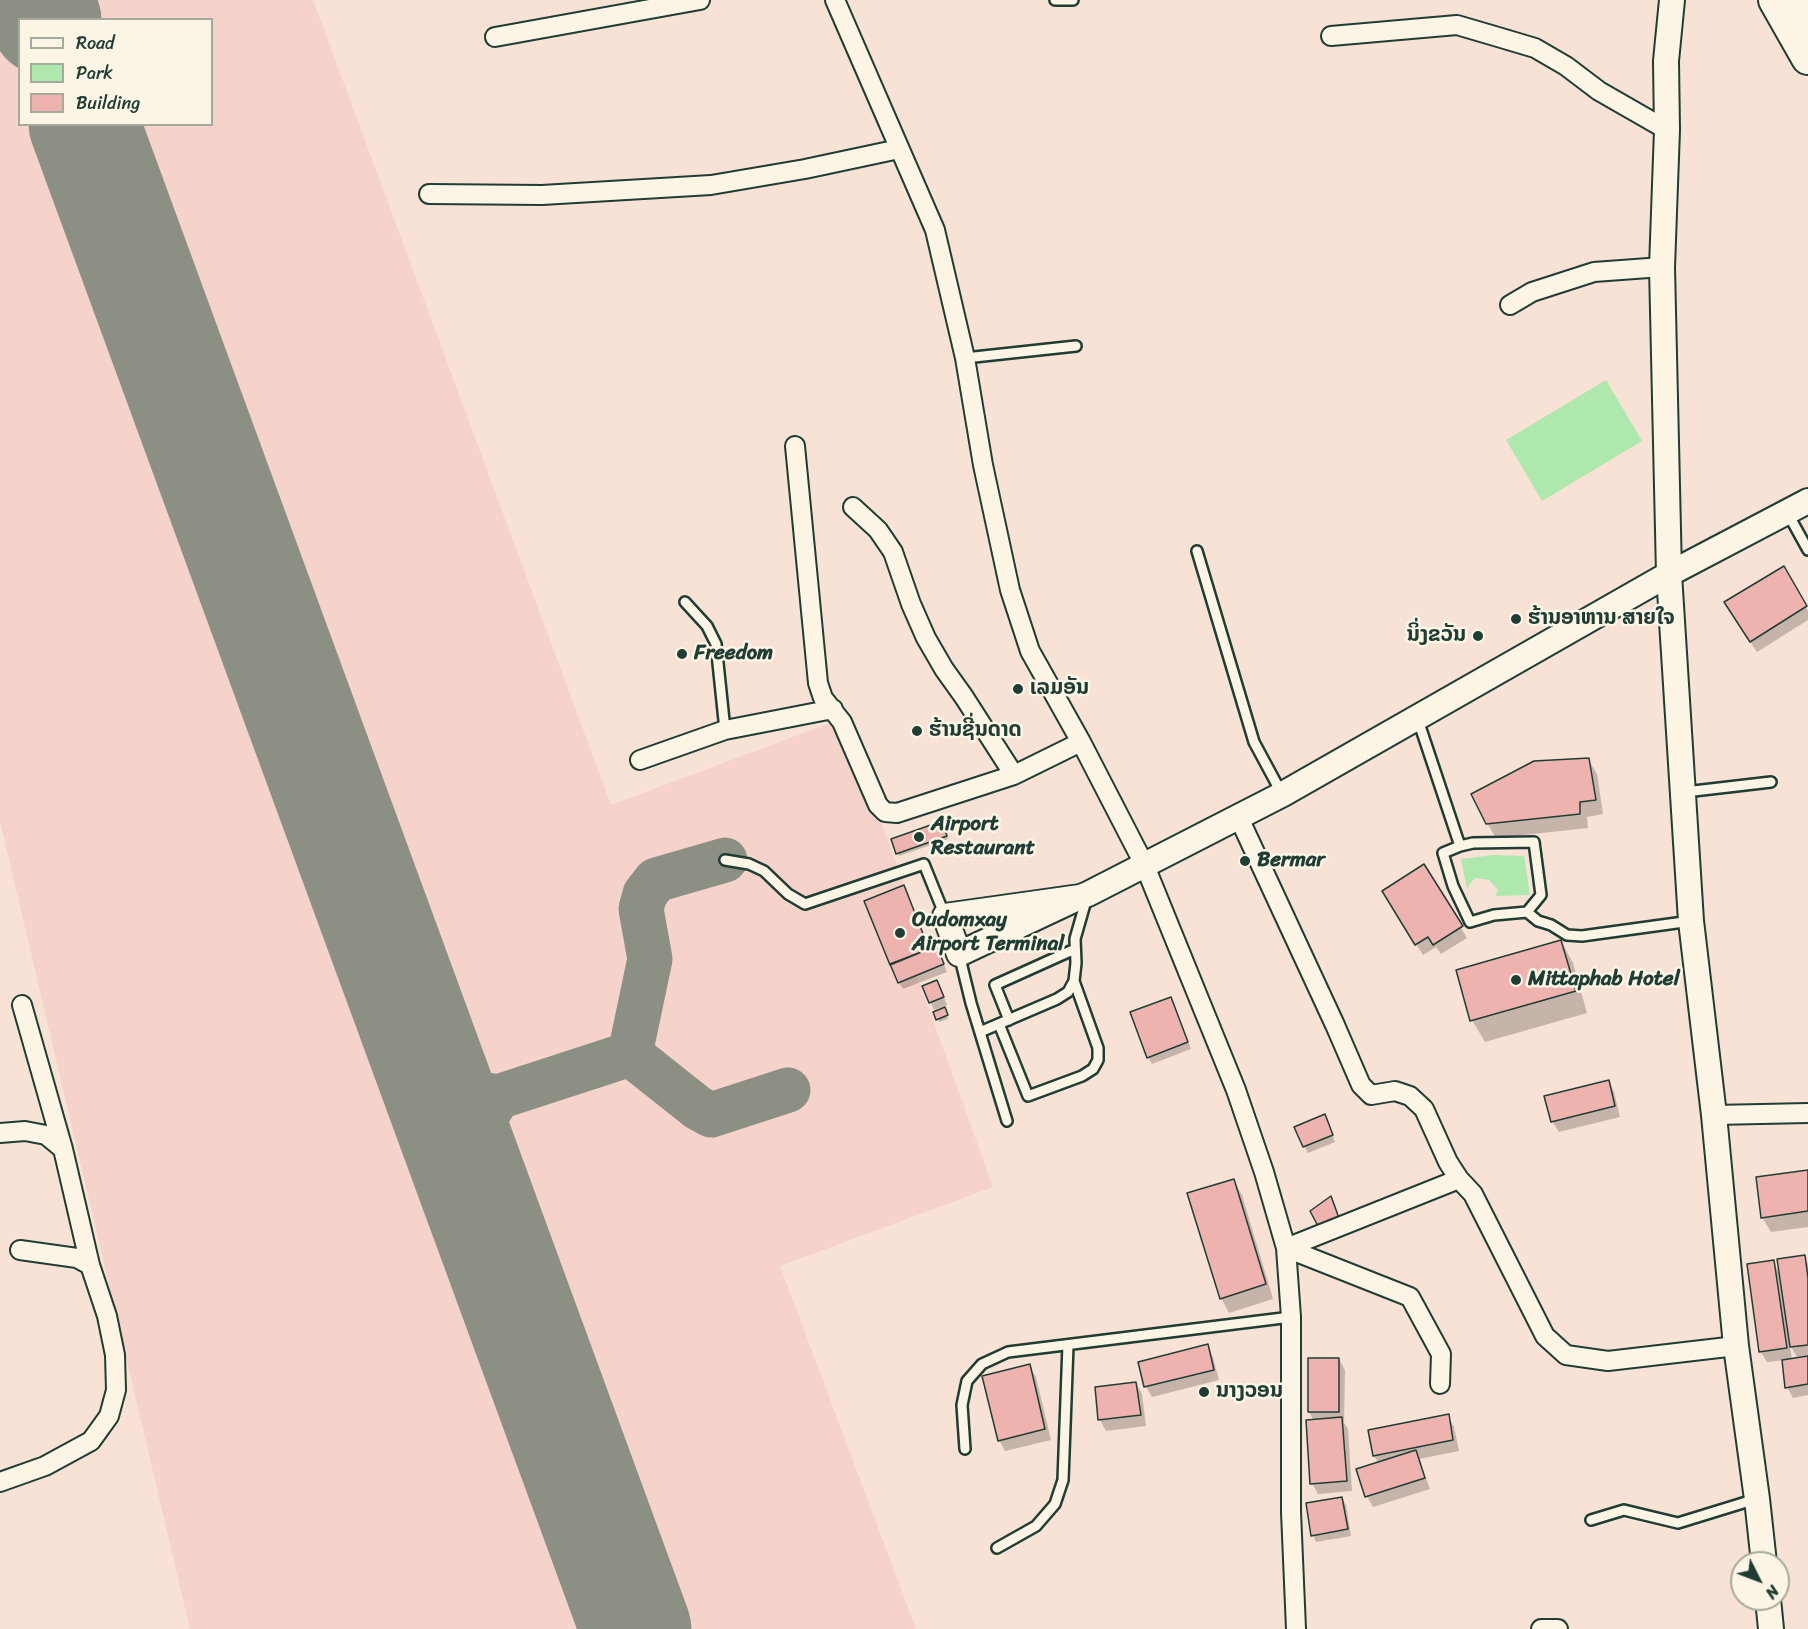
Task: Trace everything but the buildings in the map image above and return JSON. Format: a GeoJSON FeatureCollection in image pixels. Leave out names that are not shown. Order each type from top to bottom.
{"type":"FeatureCollection","features":[{"type":"Feature","properties":{"kind":"highway"},"geometry":{"type":"LineString","coordinates":[[1775,0],[1808,58]]}},
{"type":"Feature","properties":{"kind":"highway"},"geometry":{"type":"LineString","coordinates":[[1801,0],[1808,13]]}},
{"type":"Feature","properties":{"kind":"street"},"geometry":{"type":"LineString","coordinates":[[495,37],[700,0]]}},
{"type":"Feature","properties":{"kind":"street"},"geometry":{"type":"LineString","coordinates":[[835,0],[934,230],[965,358],[983,465],[1010,590],[1030,651],[1081,742],[1145,866],[1236,1090],[1264,1172],[1286,1248],[1291,1317],[1291,1512],[1296,1629]]}},
{"type":"Feature","properties":{"kind":"street"},"geometry":{"type":"LineString","coordinates":[[1672,0],[1666,61],[1667,130],[1662,267],[1669,574],[1691,921],[1714,1115],[1736,1346],[1763,1551]]}},
{"type":"Feature","properties":{"kind":"street"},"geometry":{"type":"LineString","coordinates":[[1331,36],[1457,25],[1535,48],[1566,66],[1599,91],[1667,130]]}},
{"type":"Feature","properties":{"kind":"street"},"geometry":{"type":"LineString","coordinates":[[429,194],[542,195],[711,185],[805,169],[899,149]]}},
{"type":"Feature","properties":{"kind":"street"},"geometry":{"type":"LineString","coordinates":[[1510,305],[1532,292],[1594,272],[1662,267]]}},
{"type":"Feature","properties":{"kind":"street"},"geometry":{"type":"LineString","coordinates":[[795,446],[818,683],[823,698],[833,709],[846,731],[878,805],[885,812],[897,813],[1014,775],[1081,742]]}},
{"type":"Feature","properties":{"kind":"street"},"geometry":{"type":"LineString","coordinates":[[853,507],[878,530],[893,552],[911,604],[926,638],[1014,775]]}},
{"type":"Feature","properties":{"kind":"street"},"geometry":{"type":"LineString","coordinates":[[1084,896],[945,916],[959,954],[1084,896],[1239,818],[1669,574],[1797,507]]}},
{"type":"Feature","properties":{"kind":"street"},"geometry":{"type":"LineString","coordinates":[[640,760],[725,730],[833,709]]}},
{"type":"Feature","properties":{"kind":"street"},"geometry":{"type":"LineString","coordinates":[[1239,818],[1361,1085],[1371,1095],[1395,1091],[1410,1096],[1424,1109],[1448,1162],[1473,1194],[1545,1336],[1566,1355],[1608,1361],[1736,1346]]}},
{"type":"Feature","properties":{"kind":"street"},"geometry":{"type":"LineString","coordinates":[[0,1482],[45,1466],[91,1441],[110,1416],[116,1390],[115,1355],[107,1316],[90,1265],[63,1149],[22,1005]]}},
{"type":"Feature","properties":{"kind":"street"},"geometry":{"type":"LineString","coordinates":[[1714,1115],[1808,1113]]}},
{"type":"Feature","properties":{"kind":"street"},"geometry":{"type":"LineString","coordinates":[[0,1133],[25,1131],[46,1135],[63,1149]]}},
{"type":"Feature","properties":{"kind":"street"},"geometry":{"type":"LineString","coordinates":[[1286,1248],[1459,1179]]}},
{"type":"Feature","properties":{"kind":"street"},"geometry":{"type":"LineString","coordinates":[[1286,1248],[1410,1297],[1441,1354],[1440,1384]]}},
{"type":"Feature","properties":{"kind":"street"},"geometry":{"type":"LineString","coordinates":[[20,1250],[77,1258],[90,1265]]}},
{"type":"Feature","properties":{"kind":"street"},"geometry":{"type":"LineString","coordinates":[[1769,1611],[1771,1629]]}},
{"type":"Feature","properties":{"kind":"street"},"geometry":{"type":"LineString","coordinates":[[1541,1629],[1558,1629]]}},
{"type":"Feature","properties":{"kind":"lane"},"geometry":{"type":"LineString","coordinates":[[1055,0],[1073,0]]}},
{"type":"Feature","properties":{"kind":"lane"},"geometry":{"type":"LineString","coordinates":[[965,358],[1076,346]]}},
{"type":"Feature","properties":{"kind":"lane"},"geometry":{"type":"LineString","coordinates":[[1797,507],[1808,550]]}},
{"type":"Feature","properties":{"kind":"lane"},"geometry":{"type":"LineString","coordinates":[[1197,550],[1254,742],[1282,794]]}},
{"type":"Feature","properties":{"kind":"lane"},"geometry":{"type":"LineString","coordinates":[[685,602],[707,626],[716,644],[725,730]]}},
{"type":"Feature","properties":{"kind":"lane"},"geometry":{"type":"LineString","coordinates":[[1417,718],[1460,846]]}},
{"type":"Feature","properties":{"kind":"lane"},"geometry":{"type":"LineString","coordinates":[[1682,792],[1771,783]]}},
{"type":"Feature","properties":{"kind":"lane"},"geometry":{"type":"LineString","coordinates":[[1527,912],[1541,895],[1534,842],[1473,843],[1443,853],[1453,886],[1470,922],[1494,915],[1527,912],[1538,921],[1551,925],[1567,935],[1575,936],[1691,921]]}},
{"type":"Feature","properties":{"kind":"lane"},"geometry":{"type":"LineString","coordinates":[[725,860],[750,864],[764,871],[788,894],[805,904],[924,864],[945,916]]}},
{"type":"Feature","properties":{"kind":"lane"},"geometry":{"type":"LineString","coordinates":[[999,1024],[1029,1096],[1082,1076],[1093,1069],[1098,1060],[1098,1048],[1074,981],[1075,939],[1084,896]]}},
{"type":"Feature","properties":{"kind":"lane"},"geometry":{"type":"LineString","coordinates":[[1009,1020],[995,985],[1076,949]]}},
{"type":"Feature","properties":{"kind":"lane"},"geometry":{"type":"LineString","coordinates":[[959,954],[1006,1121]]}},
{"type":"Feature","properties":{"kind":"lane"},"geometry":{"type":"LineString","coordinates":[[980,1032],[1057,999],[1068,992],[1074,981]]}},
{"type":"Feature","properties":{"kind":"lane"},"geometry":{"type":"LineString","coordinates":[[965,1449],[962,1405],[967,1381],[982,1364],[1008,1352],[1291,1317]]}},
{"type":"Feature","properties":{"kind":"lane"},"geometry":{"type":"LineString","coordinates":[[997,1548],[1036,1526],[1055,1504],[1063,1480],[1068,1345]]}},
{"type":"Feature","properties":{"kind":"lane"},"geometry":{"type":"LineString","coordinates":[[1592,1520],[1624,1510],[1678,1523],[1757,1499]]}},
{"type":"Feature","properties":{"kind":"shaded area"},"geometry":{"type":"Polygon","coordinates":[[[0,0],[313,0],[611,805],[833,722],[848,736],[929,948],[937,946],[944,964],[917,976],[993,1187],[780,1266],[916,1629],[190,1629],[0,821],[0,0]]]}},
{"type":"Feature","properties":{"kind":"green space"},"geometry":{"type":"Polygon","coordinates":[[[1606,380],[1642,441],[1542,501],[1506,440],[1606,380]]]}},
{"type":"Feature","properties":{"kind":"green space"},"geometry":{"type":"Polygon","coordinates":[[[1494,855],[1524,856],[1530,895],[1495,896],[1498,890],[1489,880],[1476,878],[1467,889],[1461,859],[1494,855]]]}},
{"type":"Feature","properties":{"kind":"taxiway"},"geometry":{"type":"LineString","coordinates":[[630,1054],[650,959],[641,909],[645,894],[656,880],[725,860]]}},
{"type":"Feature","properties":{"kind":"taxiway"},"geometry":{"type":"LineString","coordinates":[[630,1054],[698,1108],[711,1115],[788,1090]]}},
{"type":"Feature","properties":{"kind":"taxiway"},"geometry":{"type":"LineString","coordinates":[[430,1067],[467,1091],[498,1097],[630,1054]]}},
{"type":"Feature","properties":{"kind":"taxiway"},"geometry":{"type":"LineString","coordinates":[[475,1188],[472,1158],[474,1145],[482,1123],[498,1097]]}},
{"type":"Feature","properties":{"kind":"runway"},"geometry":{"type":"LineString","coordinates":[[39,0],[45,18]]}},
{"type":"Feature","properties":{"kind":"runway"},"geometry":{"type":"LineString","coordinates":[[85,126],[636,1629]]}},
{"type":"Feature","properties":{"kind":"place","name":"ຮ້ານອາຫານ ສາຍໃຈ"},"geometry":{"type":"Point","coordinates":[1516,619]}},
{"type":"Feature","properties":{"kind":"place","name":"ນິ່ງຂວັນ"},"geometry":{"type":"Point","coordinates":[1478,636]}},
{"type":"Feature","properties":{"kind":"place","name":"Freedom"},"geometry":{"type":"Point","coordinates":[682,654]}},
{"type":"Feature","properties":{"kind":"place","name":"ເລມອັນ"},"geometry":{"type":"Point","coordinates":[1018,689]}},
{"type":"Feature","properties":{"kind":"place","name":"ຮ້ານຊີ່ນດາດ"},"geometry":{"type":"Point","coordinates":[917,731]}},
{"type":"Feature","properties":{"kind":"place","name":"Airport Restaurant"},"geometry":{"type":"Point","coordinates":[919,837]}},
{"type":"Feature","properties":{"kind":"place","name":"Bermar"},"geometry":{"type":"Point","coordinates":[1245,861]}},
{"type":"Feature","properties":{"kind":"place","name":"Oudomxay Airport Terminal"},"geometry":{"type":"Point","coordinates":[900,933]}},
{"type":"Feature","properties":{"kind":"place","name":"Mittaphab Hotel"},"geometry":{"type":"Point","coordinates":[1516,980]}},
{"type":"Feature","properties":{"kind":"place","name":"ນາງວອນ"},"geometry":{"type":"Point","coordinates":[1204,1392]}}]}
